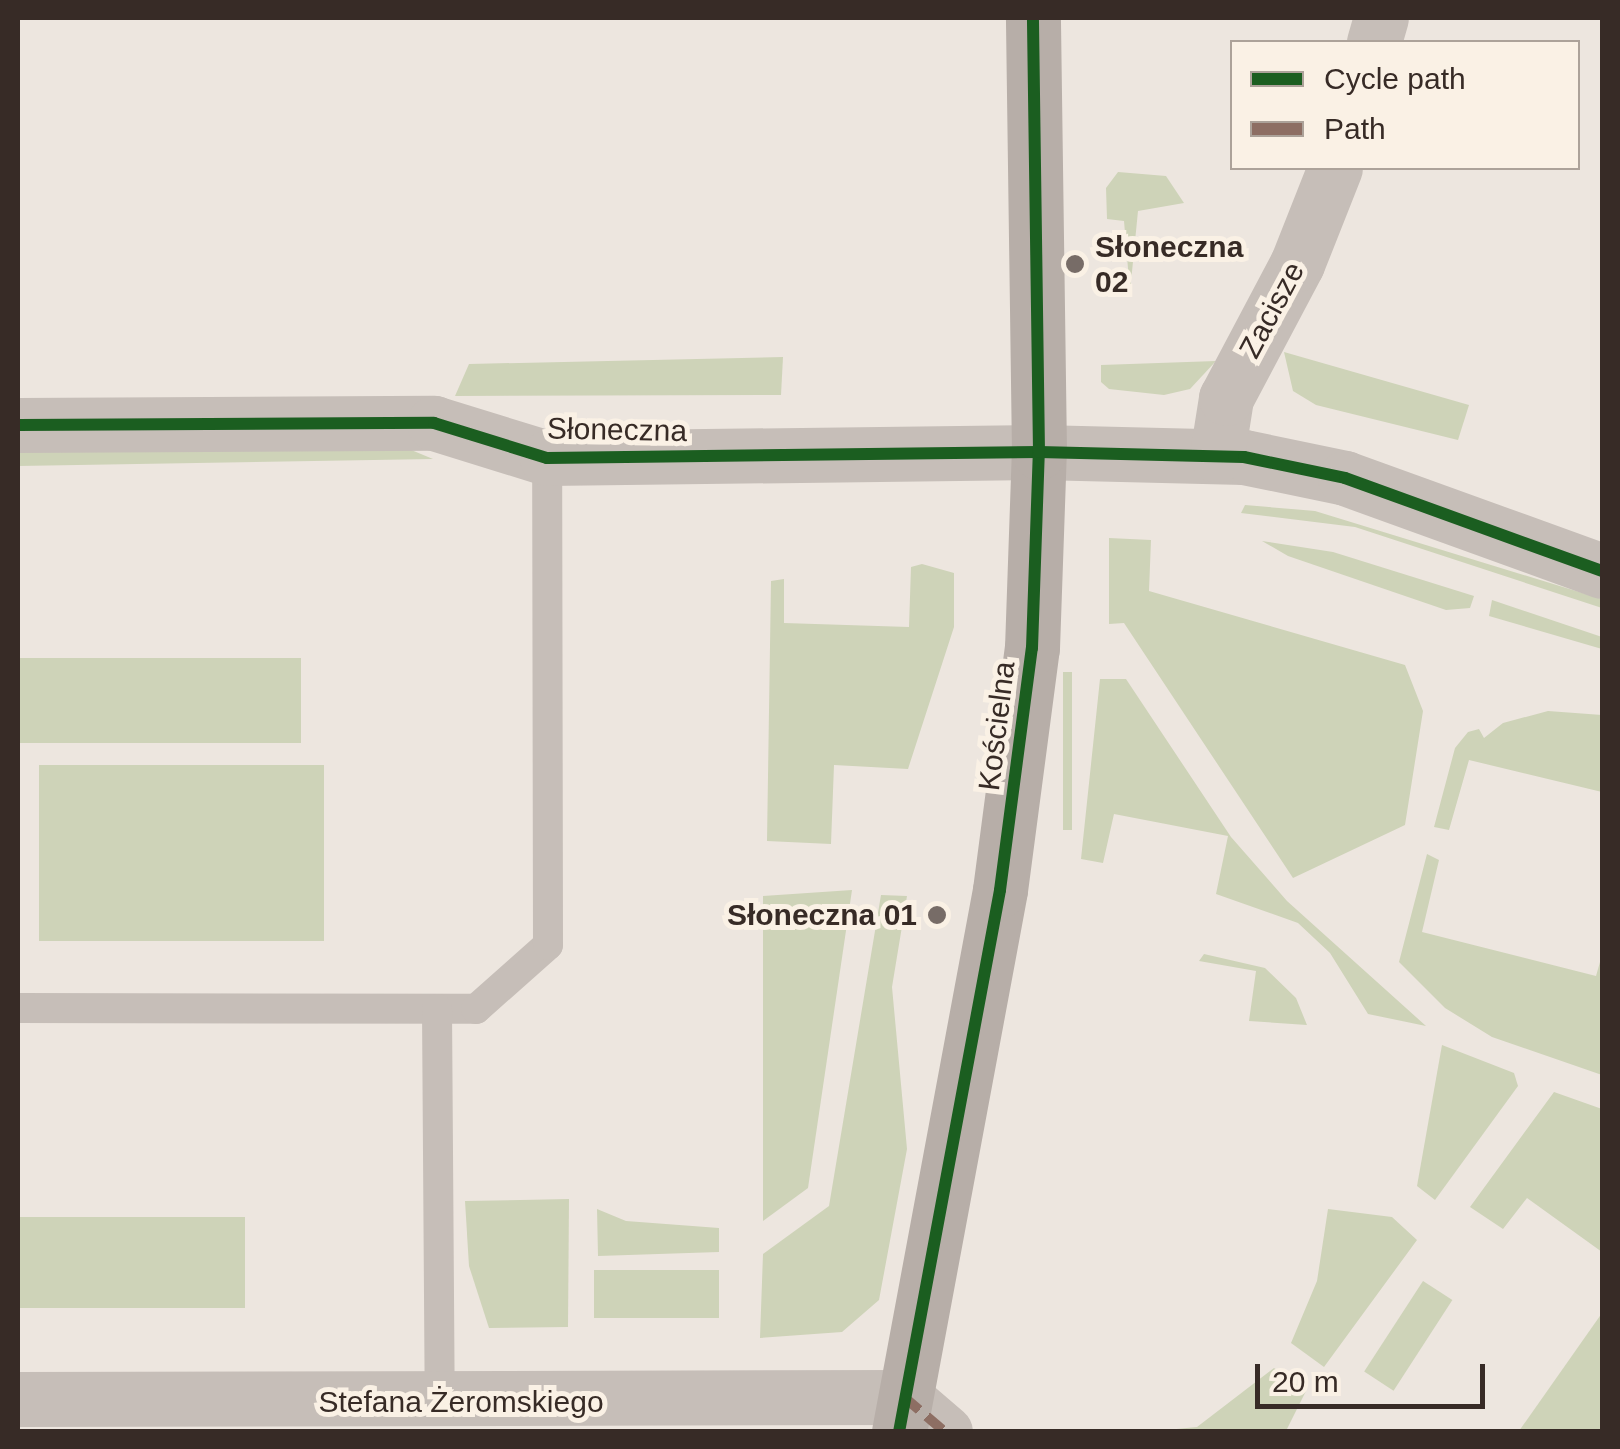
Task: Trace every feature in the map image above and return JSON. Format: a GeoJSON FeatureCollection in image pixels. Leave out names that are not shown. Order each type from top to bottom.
{"type":"FeatureCollection","features":[{"type":"Feature","properties":{"kind":"street","name":"Kościelna"},"geometry":{"type":"LineString","coordinates":[[902,1414],[1005,857],[1032,648],[1039,452],[1033,18]]}},
{"type":"Feature","properties":{"kind":"street","name":"Zacisze"},"geometry":{"type":"LineString","coordinates":[[1217,455],[1226,398],[1298,264],[1335,170]]}},
{"type":"Feature","properties":{"kind":"street","name":"Słoneczna"},"geometry":{"type":"LineString","coordinates":[[18,425],[434,423],[547,458],[1039,452],[1217,455],[1345,478],[1602,571]]}},
{"type":"Feature","properties":{"kind":"street","name":"Stefana Żeromskiego"},"geometry":{"type":"LineString","coordinates":[[18,1400],[440,1402],[902,1414]]}},
{"type":"Feature","properties":{"kind":"street"},"geometry":{"type":"LineString","coordinates":[[902,1414],[945,1432]]}},
{"type":"Feature","properties":{"kind":"lane"},"geometry":{"type":"LineString","coordinates":[[18,1008],[476,1009],[548,945],[547,458]]}},
{"type":"Feature","properties":{"kind":"lane"},"geometry":{"type":"LineString","coordinates":[[436,1010],[440,1402]]}},
{"type":"Feature","properties":{"kind":"green space"},"geometry":{"type":"Polygon","coordinates":[[[1118,172],[1166,176],[1184,203],[1138,211],[1130,292],[1124,221],[1107,219],[1106,188],[1118,172]]]}},
{"type":"Feature","properties":{"kind":"green space"},"geometry":{"type":"Polygon","coordinates":[[[1284,352],[1469,405],[1458,440],[1316,405],[1293,391],[1284,352]]]}},
{"type":"Feature","properties":{"kind":"green space"},"geometry":{"type":"Polygon","coordinates":[[[783,357],[781,395],[455,396],[469,364],[783,357]]]}},
{"type":"Feature","properties":{"kind":"green space"},"geometry":{"type":"Polygon","coordinates":[[[1216,361],[1190,389],[1164,395],[1109,389],[1101,382],[1101,365],[1216,361]]]}},
{"type":"Feature","properties":{"kind":"green space"},"geometry":{"type":"Polygon","coordinates":[[[18,443],[404,447],[433,459],[18,466],[18,443]]]}},
{"type":"Feature","properties":{"kind":"green space"},"geometry":{"type":"Polygon","coordinates":[[[1245,505],[1315,511],[1602,599],[1602,608],[1355,527],[1241,513],[1245,505]]]}},
{"type":"Feature","properties":{"kind":"green space"},"geometry":{"type":"Polygon","coordinates":[[[1109,538],[1151,540],[1149,591],[1405,665],[1423,711],[1405,825],[1293,878],[1124,623],[1109,624],[1109,538]]]}},
{"type":"Feature","properties":{"kind":"green space"},"geometry":{"type":"Polygon","coordinates":[[[1262,541],[1333,552],[1474,596],[1470,608],[1446,610],[1288,556],[1262,541]]]}},
{"type":"Feature","properties":{"kind":"green space"},"geometry":{"type":"Polygon","coordinates":[[[922,564],[954,573],[954,627],[908,769],[834,765],[831,844],[767,841],[771,581],[784,579],[784,623],[909,627],[911,567],[922,564]]]}},
{"type":"Feature","properties":{"kind":"green space"},"geometry":{"type":"Polygon","coordinates":[[[1492,600],[1602,637],[1602,649],[1489,616],[1492,600]]]}},
{"type":"Feature","properties":{"kind":"green space"},"geometry":{"type":"Polygon","coordinates":[[[18,658],[301,658],[301,743],[18,743],[18,658]]]}},
{"type":"Feature","properties":{"kind":"green space"},"geometry":{"type":"Polygon","coordinates":[[[1063,672],[1072,672],[1072,830],[1063,830],[1063,672]]]}},
{"type":"Feature","properties":{"kind":"green space"},"geometry":{"type":"Polygon","coordinates":[[[1100,679],[1126,679],[1231,837],[1287,901],[1426,1026],[1368,1014],[1330,953],[1298,923],[1216,894],[1228,836],[1114,814],[1103,863],[1081,859],[1100,679]]]}},
{"type":"Feature","properties":{"kind":"green space"},"geometry":{"type":"Polygon","coordinates":[[[1548,711],[1602,715],[1602,792],[1469,760],[1449,830],[1434,827],[1455,748],[1468,732],[1479,729],[1484,738],[1503,723],[1548,711]]]}},
{"type":"Feature","properties":{"kind":"green space"},"geometry":{"type":"Polygon","coordinates":[[[39,765],[324,765],[324,941],[39,941],[39,765]]]}},
{"type":"Feature","properties":{"kind":"green space"},"geometry":{"type":"Polygon","coordinates":[[[1427,854],[1439,860],[1422,932],[1596,976],[1602,955],[1602,1075],[1492,1037],[1445,1008],[1399,962],[1427,854]]]}},
{"type":"Feature","properties":{"kind":"green space"},"geometry":{"type":"Polygon","coordinates":[[[852,890],[808,1188],[763,1221],[763,896],[852,890]]]}},
{"type":"Feature","properties":{"kind":"green space"},"geometry":{"type":"Polygon","coordinates":[[[881,895],[907,896],[892,987],[907,1149],[879,1300],[842,1332],[760,1338],[763,1254],[829,1206],[881,895]]]}},
{"type":"Feature","properties":{"kind":"green space"},"geometry":{"type":"Polygon","coordinates":[[[1204,954],[1265,968],[1296,998],[1307,1025],[1249,1021],[1256,971],[1199,961],[1204,954]]]}},
{"type":"Feature","properties":{"kind":"green space"},"geometry":{"type":"Polygon","coordinates":[[[1442,1045],[1514,1073],[1518,1086],[1435,1200],[1417,1186],[1442,1045]]]}},
{"type":"Feature","properties":{"kind":"green space"},"geometry":{"type":"Polygon","coordinates":[[[1554,1092],[1602,1109],[1602,1252],[1527,1198],[1503,1229],[1470,1207],[1554,1092]]]}},
{"type":"Feature","properties":{"kind":"green space"},"geometry":{"type":"Polygon","coordinates":[[[569,1199],[568,1327],[489,1328],[469,1266],[465,1201],[569,1199]]]}},
{"type":"Feature","properties":{"kind":"green space"},"geometry":{"type":"Polygon","coordinates":[[[597,1209],[626,1221],[719,1228],[719,1252],[598,1256],[597,1209]]]}},
{"type":"Feature","properties":{"kind":"green space"},"geometry":{"type":"Polygon","coordinates":[[[1328,1209],[1392,1217],[1417,1240],[1324,1367],[1291,1343],[1317,1281],[1328,1209]]]}},
{"type":"Feature","properties":{"kind":"green space"},"geometry":{"type":"Polygon","coordinates":[[[18,1217],[245,1217],[245,1308],[18,1308],[18,1217]]]}},
{"type":"Feature","properties":{"kind":"green space"},"geometry":{"type":"Polygon","coordinates":[[[594,1270],[719,1270],[719,1318],[594,1318],[594,1270]]]}},
{"type":"Feature","properties":{"kind":"green space"},"geometry":{"type":"Polygon","coordinates":[[[1423,1281],[1452,1300],[1394,1391],[1364,1372],[1423,1281]]]}},
{"type":"Feature","properties":{"kind":"green space"},"geometry":{"type":"Polygon","coordinates":[[[1602,1313],[1602,1431],[1519,1431],[1602,1313]]]}},
{"type":"Feature","properties":{"kind":"green space"},"geometry":{"type":"Polygon","coordinates":[[[1274,1368],[1306,1391],[1286,1431],[1156,1431],[1197,1427],[1274,1368]]]}},
{"type":"Feature","properties":{"kind":"marked path"},"geometry":{"type":"LineString","coordinates":[[904,1397],[945,1432]]}},
{"type":"Feature","properties":{"kind":"cycle path"},"geometry":{"type":"LineString","coordinates":[[899,1432],[1000,890],[1032,648],[1039,452],[1033,18]]}},
{"type":"Feature","properties":{"kind":"cycle path"},"geometry":{"type":"LineString","coordinates":[[18,425],[434,423],[547,458],[1039,452],[1244,457],[1345,478],[1602,571]]}},
{"type":"Feature","properties":{"kind":"place","name":"Słoneczna 02"},"geometry":{"type":"Point","coordinates":[1075,264]}},
{"type":"Feature","properties":{"kind":"place","name":"Słoneczna 01"},"geometry":{"type":"Point","coordinates":[937,915]}}]}
